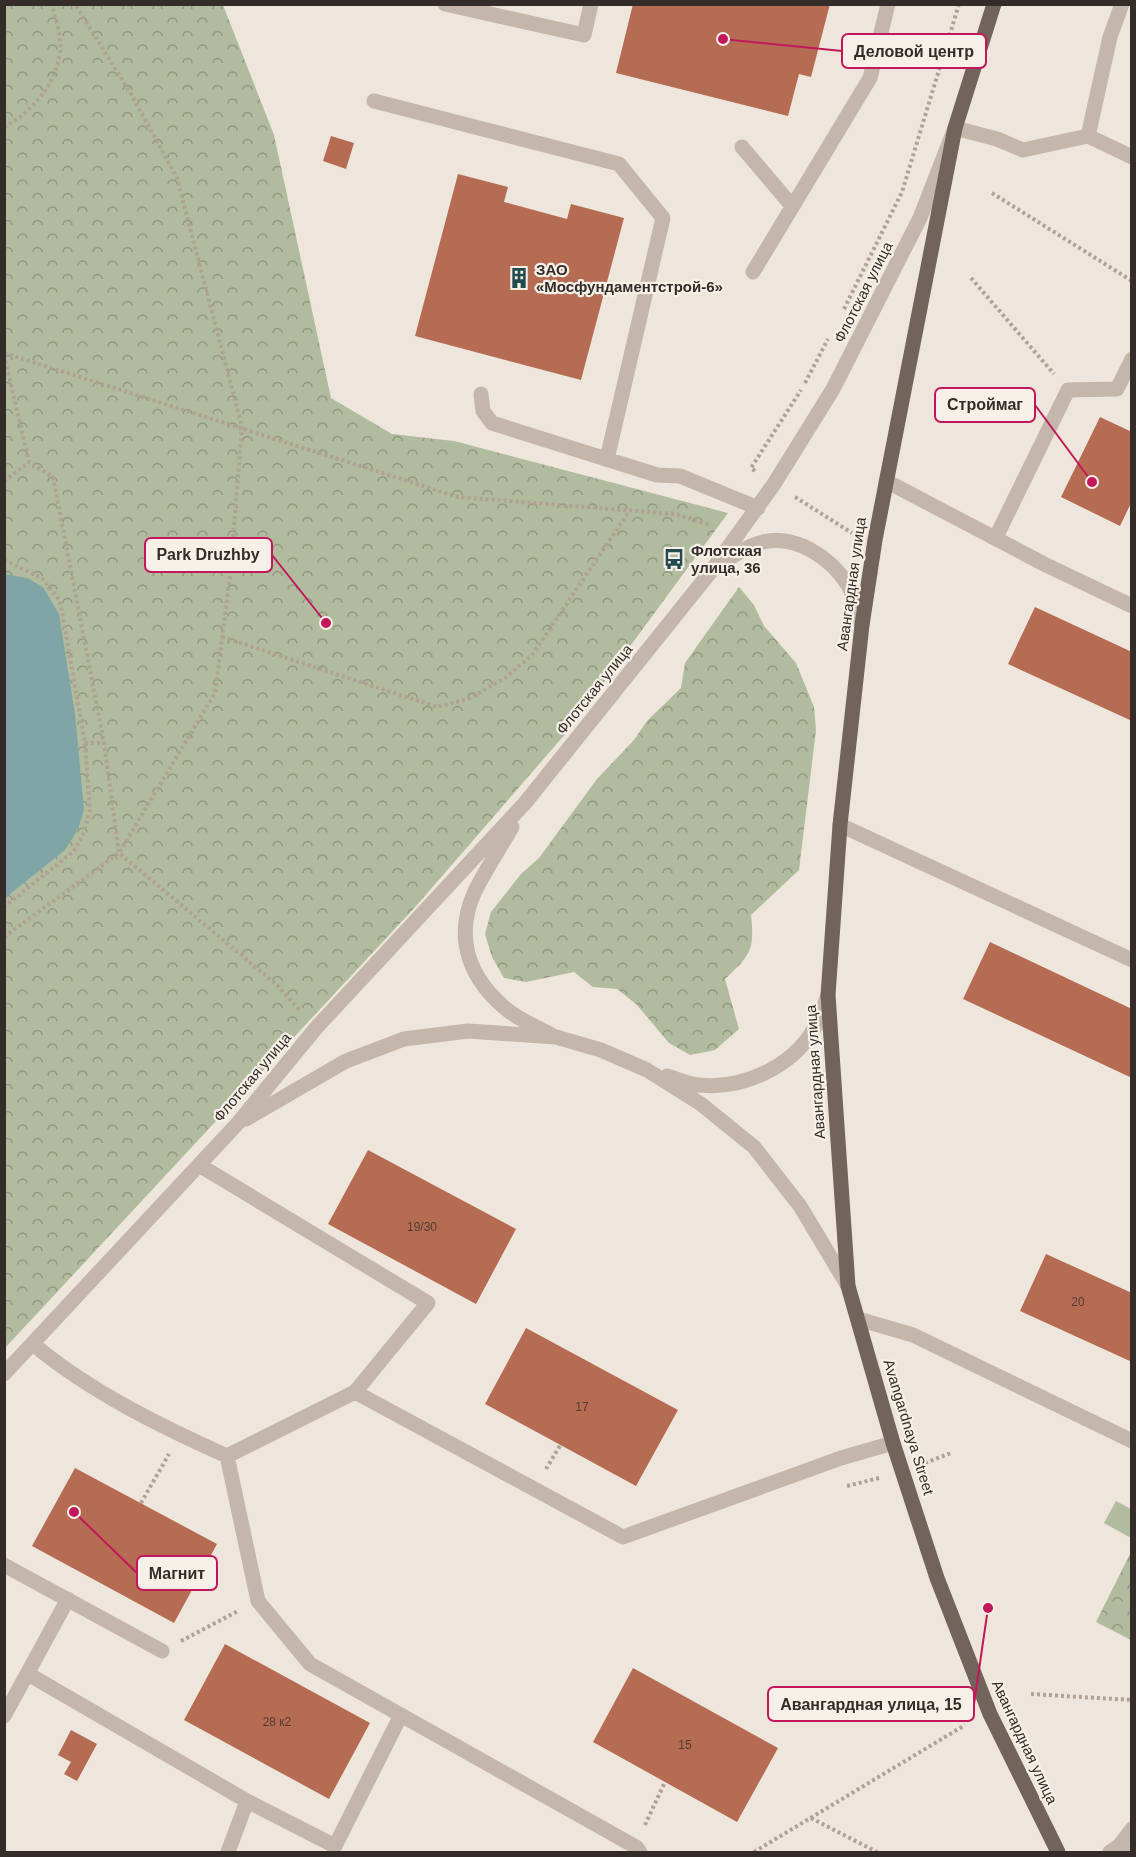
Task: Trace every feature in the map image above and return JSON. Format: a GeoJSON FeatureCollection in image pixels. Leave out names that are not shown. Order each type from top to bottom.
{"type":"FeatureCollection","features":[{"type":"Feature","properties":{"kind":"main road","name":"Флотская улица"},"geometry":{"type":"LineString","coordinates":[[956,128],[993,4]]}},
{"type":"Feature","properties":{"kind":"main road","name":"Авангардная улица"},"geometry":{"type":"LineString","coordinates":[[848,1286],[828,995],[840,825],[862,625],[886,481],[956,128]]}},
{"type":"Feature","properties":{"kind":"main road","name":"Avangardnaya Street"},"geometry":{"type":"LineString","coordinates":[[848,1286],[893,1443],[937,1578],[990,1714],[1058,1852]]}},
{"type":"Feature","properties":{"kind":"street"},"geometry":{"type":"LineString","coordinates":[[445,4],[584,35],[591,4]]}},
{"type":"Feature","properties":{"kind":"street"},"geometry":{"type":"LineString","coordinates":[[753,272],[870,78],[888,4]]}},
{"type":"Feature","properties":{"kind":"street"},"geometry":{"type":"LineString","coordinates":[[1088,136],[1110,37],[1122,4]]}},
{"type":"Feature","properties":{"kind":"street"},"geometry":{"type":"LineString","coordinates":[[374,101],[619,164],[663,218],[607,459]]}},
{"type":"Feature","properties":{"kind":"street"},"geometry":{"type":"LineString","coordinates":[[956,128],[998,139],[1023,150],[1088,136],[1131,157]]}},
{"type":"Feature","properties":{"kind":"street","name":"Флотская улица"},"geometry":{"type":"LineString","coordinates":[[4,1374],[238,1123],[316,1028],[525,803],[712,570],[758,508],[838,380],[920,218],[956,128]]}},
{"type":"Feature","properties":{"kind":"street"},"geometry":{"type":"LineString","coordinates":[[742,147],[792,206]]}},
{"type":"Feature","properties":{"kind":"street"},"geometry":{"type":"LineString","coordinates":[[996,537],[1068,390],[1117,389],[1131,359]]}},
{"type":"Feature","properties":{"kind":"street"},"geometry":{"type":"LineString","coordinates":[[482,394],[483,411],[492,423],[657,475],[680,476],[758,508]]}},
{"type":"Feature","properties":{"kind":"street"},"geometry":{"type":"LineString","coordinates":[[886,481],[1131,606]]}},
{"type":"Feature","properties":{"kind":"street","name":"Флотская улица"},"geometry":{"type":"LineString","coordinates":[[712,570],[738,553],[763,541],[790,542],[806,548],[832,566],[849,586],[862,625]]}},
{"type":"Feature","properties":{"kind":"street","name":"Флотская улица"},"geometry":{"type":"LineString","coordinates":[[525,803],[475,892],[464,929],[470,963],[485,989],[511,1013],[556,1037]]}},
{"type":"Feature","properties":{"kind":"street"},"geometry":{"type":"LineString","coordinates":[[840,825],[1131,960]]}},
{"type":"Feature","properties":{"kind":"street"},"geometry":{"type":"LineString","coordinates":[[238,1123],[346,1061],[404,1039],[468,1031],[556,1037],[601,1050],[647,1070],[698,1085],[730,1085],[767,1073],[788,1057],[814,1030],[828,995]]}},
{"type":"Feature","properties":{"kind":"street"},"geometry":{"type":"LineString","coordinates":[[647,1070],[701,1104],[754,1147],[800,1206],[848,1286]]}},
{"type":"Feature","properties":{"kind":"street"},"geometry":{"type":"LineString","coordinates":[[199,1165],[428,1303],[355,1392],[227,1456]]}},
{"type":"Feature","properties":{"kind":"street"},"geometry":{"type":"LineString","coordinates":[[858,1319],[913,1335],[1131,1441]]}},
{"type":"Feature","properties":{"kind":"street"},"geometry":{"type":"LineString","coordinates":[[33,1344],[60,1366],[180,1435],[227,1456]]}},
{"type":"Feature","properties":{"kind":"street"},"geometry":{"type":"LineString","coordinates":[[355,1392],[623,1537],[841,1458],[893,1443]]}},
{"type":"Feature","properties":{"kind":"street"},"geometry":{"type":"LineString","coordinates":[[227,1456],[258,1601],[310,1664],[638,1850]]}},
{"type":"Feature","properties":{"kind":"street"},"geometry":{"type":"LineString","coordinates":[[4,1564],[162,1651]]}},
{"type":"Feature","properties":{"kind":"street"},"geometry":{"type":"LineString","coordinates":[[4,1716],[68,1599]]}},
{"type":"Feature","properties":{"kind":"street"},"geometry":{"type":"LineString","coordinates":[[28,1674],[247,1801],[335,1846],[401,1715]]}},
{"type":"Feature","properties":{"kind":"street"},"geometry":{"type":"LineString","coordinates":[[228,1852],[247,1801]]}},
{"type":"Feature","properties":{"kind":"street"},"geometry":{"type":"LineString","coordinates":[[1119,1850],[1131,1829]]}},
{"type":"Feature","properties":{"kind":"path"},"geometry":{"type":"LineString","coordinates":[[4,127],[24,116],[49,88],[61,50],[52,4]]}},
{"type":"Feature","properties":{"kind":"path"},"geometry":{"type":"LineString","coordinates":[[4,937],[119,853],[215,693],[242,427],[177,178],[131,94],[75,4]]}},
{"type":"Feature","properties":{"kind":"path"},"geometry":{"type":"LineString","coordinates":[[842,313],[902,192],[959,4]]}},
{"type":"Feature","properties":{"kind":"path"},"geometry":{"type":"LineString","coordinates":[[992,193],[1131,281]]}},
{"type":"Feature","properties":{"kind":"path"},"geometry":{"type":"LineString","coordinates":[[971,278],[1068,390]]}},
{"type":"Feature","properties":{"kind":"path"},"geometry":{"type":"LineString","coordinates":[[751,468],[806,383],[832,333]]}},
{"type":"Feature","properties":{"kind":"path"},"geometry":{"type":"LineString","coordinates":[[301,1013],[278,986],[119,853],[104,743],[53,477],[29,462],[4,354],[242,427],[458,497],[676,514],[710,525]]}},
{"type":"Feature","properties":{"kind":"path"},"geometry":{"type":"LineString","coordinates":[[4,481],[29,462]]}},
{"type":"Feature","properties":{"kind":"path"},"geometry":{"type":"LineString","coordinates":[[788,493],[853,534]]}},
{"type":"Feature","properties":{"kind":"path"},"geometry":{"type":"LineString","coordinates":[[222,637],[436,707],[471,698],[506,677],[532,655],[628,512]]}},
{"type":"Feature","properties":{"kind":"path"},"geometry":{"type":"LineString","coordinates":[[4,561],[42,579],[60,602],[85,743],[90,810],[83,835],[74,851],[4,907]]}},
{"type":"Feature","properties":{"kind":"path"},"geometry":{"type":"LineString","coordinates":[[85,743],[104,743]]}},
{"type":"Feature","properties":{"kind":"path"},"geometry":{"type":"LineString","coordinates":[[141,1503],[180,1435]]}},
{"type":"Feature","properties":{"kind":"path"},"geometry":{"type":"LineString","coordinates":[[535,1488],[561,1444]]}},
{"type":"Feature","properties":{"kind":"path"},"geometry":{"type":"LineString","coordinates":[[925,1463],[951,1453]]}},
{"type":"Feature","properties":{"kind":"path"},"geometry":{"type":"LineString","coordinates":[[847,1486],[879,1478]]}},
{"type":"Feature","properties":{"kind":"path"},"geometry":{"type":"LineString","coordinates":[[162,1651],[258,1601]]}},
{"type":"Feature","properties":{"kind":"path"},"geometry":{"type":"LineString","coordinates":[[1031,1694],[1131,1700]]}},
{"type":"Feature","properties":{"kind":"path"},"geometry":{"type":"LineString","coordinates":[[754,1852],[965,1725]]}},
{"type":"Feature","properties":{"kind":"path"},"geometry":{"type":"LineString","coordinates":[[638,1850],[665,1782]]}},
{"type":"Feature","properties":{"kind":"path"},"geometry":{"type":"LineString","coordinates":[[811,1818],[878,1852]]}},
{"type":"Feature","properties":{"kind":"green space"},"geometry":{"type":"Polygon","coordinates":[[[5,5],[223,5],[274,135],[331,398],[392,434],[454,441],[728,513],[567,732],[417,905],[5,1348],[5,5]]]}},
{"type":"Feature","properties":{"kind":"green space"},"geometry":{"type":"Polygon","coordinates":[[[739,587],[754,605],[764,626],[796,663],[814,707],[816,730],[799,870],[751,915],[752,937],[749,952],[725,979],[739,1029],[715,1050],[690,1055],[669,1043],[636,1004],[617,989],[593,987],[574,972],[526,982],[504,978],[492,957],[485,934],[491,912],[521,874],[539,858],[597,779],[634,740],[647,721],[681,688],[685,663],[739,587]]]}},
{"type":"Feature","properties":{"kind":"green space"},"geometry":{"type":"Polygon","coordinates":[[[1116,1501],[1131,1509],[1131,1538],[1104,1523],[1116,1501]]]}},
{"type":"Feature","properties":{"kind":"green space"},"geometry":{"type":"Polygon","coordinates":[[[1131,1552],[1132,1640],[1096,1622],[1131,1552]]]}},
{"type":"Feature","properties":{"kind":"water"},"geometry":{"type":"Polygon","coordinates":[[[5,574],[27,578],[43,587],[59,614],[75,714],[84,810],[78,829],[65,850],[5,898],[5,574]]]}},
{"type":"Feature","properties":{"kind":"building"},"geometry":{"type":"Polygon","coordinates":[[[633,4],[830,4],[811,77],[799,74],[788,116],[616,73],[633,4]]]}},
{"type":"Feature","properties":{"kind":"building"},"geometry":{"type":"Polygon","coordinates":[[[331,136],[354,143],[346,169],[323,161],[331,136]]]}},
{"type":"Feature","properties":{"kind":"building","name":"ЗАО «Мосфундаментстрой-6»"},"geometry":{"type":"Polygon","coordinates":[[[458,174],[508,187],[504,202],[567,219],[571,204],[624,218],[581,380],[415,336],[458,174]]]}},
{"type":"Feature","properties":{"kind":"building"},"geometry":{"type":"Polygon","coordinates":[[[1100,417],[1132,432],[1132,501],[1120,526],[1061,497],[1100,417]]]}},
{"type":"Feature","properties":{"kind":"building"},"geometry":{"type":"Polygon","coordinates":[[[1035,607],[1132,652],[1132,721],[1008,664],[1035,607]]]}},
{"type":"Feature","properties":{"kind":"building"},"geometry":{"type":"Polygon","coordinates":[[[990,942],[1132,1009],[1132,1078],[963,999],[990,942]]]}},
{"type":"Feature","properties":{"kind":"building"},"geometry":{"type":"Polygon","coordinates":[[[368,1150],[516,1229],[476,1304],[328,1224],[368,1150]]]}},
{"type":"Feature","properties":{"kind":"building"},"geometry":{"type":"Polygon","coordinates":[[[1046,1254],[1132,1293],[1132,1362],[1020,1311],[1046,1254]]]}},
{"type":"Feature","properties":{"kind":"building"},"geometry":{"type":"Polygon","coordinates":[[[526,1328],[678,1410],[636,1486],[485,1404],[526,1328]]]}},
{"type":"Feature","properties":{"kind":"building"},"geometry":{"type":"Polygon","coordinates":[[[75,1468],[217,1544],[174,1623],[32,1546],[75,1468]]]}},
{"type":"Feature","properties":{"kind":"building"},"geometry":{"type":"Polygon","coordinates":[[[225,1644],[370,1723],[329,1799],[184,1720],[225,1644]]]}},
{"type":"Feature","properties":{"kind":"building"},"geometry":{"type":"Polygon","coordinates":[[[633,1668],[778,1748],[737,1822],[593,1742],[633,1668]]]}},
{"type":"Feature","properties":{"kind":"building"},"geometry":{"type":"Polygon","coordinates":[[[71,1730],[97,1744],[77,1781],[64,1774],[71,1762],[58,1755],[71,1730]]]}},
{"type":"Feature","properties":{"kind":"place","name":"Деловой центр"},"geometry":{"type":"Point","coordinates":[723,39]}},
{"type":"Feature","properties":{"kind":"place","name":"ЗАО «Мосфундаментстрой-6»"},"geometry":{"type":"Point","coordinates":[519,278]}},
{"type":"Feature","properties":{"kind":"place","name":"Строймаг"},"geometry":{"type":"Point","coordinates":[1092,482]}},
{"type":"Feature","properties":{"kind":"place","name":"Флотская улица, 36"},"geometry":{"type":"Point","coordinates":[674,559]}},
{"type":"Feature","properties":{"kind":"place","name":"Park Druzhby"},"geometry":{"type":"Point","coordinates":[326,623]}},
{"type":"Feature","properties":{"kind":"place","name":"Магнит"},"geometry":{"type":"Point","coordinates":[74,1512]}},
{"type":"Feature","properties":{"kind":"place","name":"Авангардная улица, 15"},"geometry":{"type":"Point","coordinates":[988,1608]}}]}
